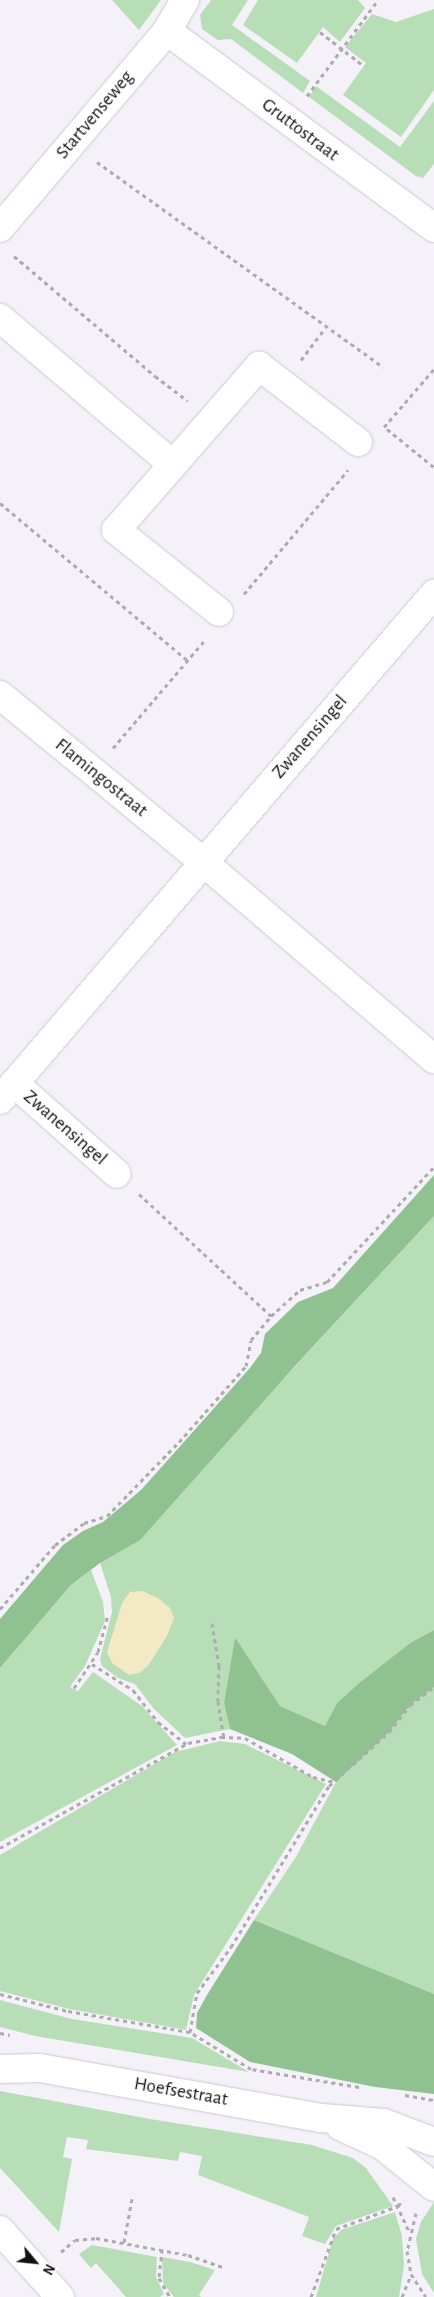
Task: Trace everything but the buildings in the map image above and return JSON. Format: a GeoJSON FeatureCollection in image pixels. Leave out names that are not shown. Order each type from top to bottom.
{"type":"FeatureCollection","features":[{"type":"Feature","properties":{"kind":"street","name":"Startvenseweg"},"geometry":{"type":"LineString","coordinates":[[0,228],[167,31],[186,0]]}},
{"type":"Feature","properties":{"kind":"street","name":"Gruttostraat"},"geometry":{"type":"LineString","coordinates":[[167,31],[288,120],[430,216]]}},
{"type":"Feature","properties":{"kind":"street"},"geometry":{"type":"LineString","coordinates":[[0,318],[172,464]]}},
{"type":"Feature","properties":{"kind":"street"},"geometry":{"type":"LineString","coordinates":[[228,607],[116,530],[259,366],[363,447]]}},
{"type":"Feature","properties":{"kind":"street","name":"Zwanensingel"},"geometry":{"type":"LineString","coordinates":[[117,1174],[7,1091],[202,861],[429,611]]}},
{"type":"Feature","properties":{"kind":"street","name":"Flamingostraat"},"geometry":{"type":"LineString","coordinates":[[0,695],[202,861]]}},
{"type":"Feature","properties":{"kind":"street"},"geometry":{"type":"LineString","coordinates":[[202,861],[434,1059]]}},
{"type":"Feature","properties":{"kind":"street","name":"Hoefsestraat"},"geometry":{"type":"LineString","coordinates":[[0,2050],[40,2068]]}},
{"type":"Feature","properties":{"kind":"street","name":"Hoefsestraat"},"geometry":{"type":"LineString","coordinates":[[0,2069],[40,2068],[322,2118],[384,2123],[434,2142]]}},
{"type":"Feature","properties":{"kind":"street","name":"Hoefsestraat"},"geometry":{"type":"LineString","coordinates":[[322,2118],[383,2146],[434,2187]]}},
{"type":"Feature","properties":{"kind":"street"},"geometry":{"type":"LineString","coordinates":[[0,2230],[60,2297]]}},
{"type":"Feature","properties":{"kind":"path"},"geometry":{"type":"LineString","coordinates":[[288,120],[378,0]]}},
{"type":"Feature","properties":{"kind":"path"},"geometry":{"type":"LineString","coordinates":[[320,32],[364,66]]}},
{"type":"Feature","properties":{"kind":"path"},"geometry":{"type":"LineString","coordinates":[[70,144],[325,328],[383,367]]}},
{"type":"Feature","properties":{"kind":"path"},"geometry":{"type":"LineString","coordinates":[[10,252],[154,376],[212,419]]}},
{"type":"Feature","properties":{"kind":"path"},"geometry":{"type":"LineString","coordinates":[[283,384],[325,328]]}},
{"type":"Feature","properties":{"kind":"path"},"geometry":{"type":"LineString","coordinates":[[228,607],[363,447],[384,427],[434,368]]}},
{"type":"Feature","properties":{"kind":"path"},"geometry":{"type":"LineString","coordinates":[[384,427],[434,467]]}},
{"type":"Feature","properties":{"kind":"path"},"geometry":{"type":"LineString","coordinates":[[0,503],[187,660]]}},
{"type":"Feature","properties":{"kind":"path"},"geometry":{"type":"LineString","coordinates":[[94,772],[206,639]]}},
{"type":"Feature","properties":{"kind":"path"},"geometry":{"type":"LineString","coordinates":[[0,1609],[55,1545],[84,1522],[107,1516],[179,1442],[246,1366],[251,1340],[271,1316],[300,1290],[328,1282],[434,1168]]}},
{"type":"Feature","properties":{"kind":"path"},"geometry":{"type":"LineString","coordinates":[[117,1174],[271,1316]]}},
{"type":"Feature","properties":{"kind":"path"},"geometry":{"type":"LineString","coordinates":[[74,1688],[92,1664],[103,1637],[108,1615]]}},
{"type":"Feature","properties":{"kind":"path"},"geometry":{"type":"LineString","coordinates":[[212,1624],[219,1666],[218,1701],[224,1737]]}},
{"type":"Feature","properties":{"kind":"path"},"geometry":{"type":"LineString","coordinates":[[92,1664],[133,1690],[158,1722],[186,1744]]}},
{"type":"Feature","properties":{"kind":"path"},"geometry":{"type":"LineString","coordinates":[[190,2032],[197,1993],[231,1947],[329,1786],[336,1782],[389,1732],[410,1705],[434,1688]]}},
{"type":"Feature","properties":{"kind":"path"},"geometry":{"type":"LineString","coordinates":[[0,1848],[186,1744],[224,1737],[245,1738],[313,1777],[336,1782]]}},
{"type":"Feature","properties":{"kind":"path"},"geometry":{"type":"LineString","coordinates":[[0,1994],[68,2011],[190,2032],[251,2069],[366,2088]]}},
{"type":"Feature","properties":{"kind":"path"},"geometry":{"type":"LineString","coordinates":[[395,2093],[434,2100]]}},
{"type":"Feature","properties":{"kind":"path"},"geometry":{"type":"LineString","coordinates":[[124,2242],[132,2199]]}},
{"type":"Feature","properties":{"kind":"path"},"geometry":{"type":"LineString","coordinates":[[311,2297],[336,2229],[398,2206]]}},
{"type":"Feature","properties":{"kind":"path"},"geometry":{"type":"LineString","coordinates":[[409,2232],[407,2251],[411,2274],[426,2297]]}},
{"type":"Feature","properties":{"kind":"path"},"geometry":{"type":"LineString","coordinates":[[39,2273],[81,2238],[124,2242],[162,2249],[222,2267]]}},
{"type":"Feature","properties":{"kind":"path"},"geometry":{"type":"LineString","coordinates":[[162,2249],[159,2278],[168,2296]]}},
{"type":"Feature","properties":{"kind":"path"},"geometry":{"type":"LineString","coordinates":[[402,2297],[411,2274]]}},
{"type":"Feature","properties":{"kind":"green space"},"geometry":{"type":"Polygon","coordinates":[[[112,0],[161,0],[139,30],[112,0]]]}},
{"type":"Feature","properties":{"kind":"green space"},"geometry":{"type":"Polygon","coordinates":[[[211,0],[248,0],[232,25],[310,81],[303,93],[231,39],[218,40],[202,29],[200,15],[211,0]]]}},
{"type":"Feature","properties":{"kind":"green space"},"geometry":{"type":"Polygon","coordinates":[[[258,0],[358,0],[365,8],[340,42],[323,27],[297,63],[243,25],[258,0]]]}},
{"type":"Feature","properties":{"kind":"green space"},"geometry":{"type":"Polygon","coordinates":[[[434,9],[434,90],[401,137],[343,95],[366,63],[345,47],[372,14],[396,22],[434,9]]]}},
{"type":"Feature","properties":{"kind":"green space"},"geometry":{"type":"Polygon","coordinates":[[[316,86],[400,147],[434,101],[434,164],[423,178],[416,176],[309,97],[316,86]]]}},
{"type":"Feature","properties":{"kind":"green space"},"geometry":{"type":"Polygon","coordinates":[[[434,1175],[434,1216],[294,1367],[140,1540],[100,1563],[71,1585],[0,1668],[0,1619],[63,1545],[83,1531],[103,1522],[141,1490],[249,1369],[261,1353],[265,1334],[298,1302],[333,1288],[434,1175]]]}},
{"type":"Feature","properties":{"kind":"green space"},"geometry":{"type":"Polygon","coordinates":[[[434,1216],[434,1630],[410,1643],[359,1683],[337,1703],[325,1726],[280,1706],[235,1637],[224,1703],[230,1729],[185,1738],[153,1708],[135,1684],[118,1678],[102,1666],[100,1659],[112,1612],[111,1597],[100,1563],[274,1389],[434,1216]]]}},
{"type":"Feature","properties":{"kind":"green space"},"geometry":{"type":"Polygon","coordinates":[[[91,1570],[103,1602],[105,1621],[85,1666],[70,1687],[78,1691],[93,1672],[142,1706],[177,1745],[0,1842],[0,1668],[71,1585],[91,1570]]]}},
{"type":"Feature","properties":{"kind":"green space"},"geometry":{"type":"Polygon","coordinates":[[[434,1630],[434,1687],[410,1705],[389,1732],[336,1782],[292,1754],[230,1729],[224,1703],[235,1637],[280,1706],[325,1726],[337,1703],[359,1683],[410,1643],[434,1630]]]}},
{"type":"Feature","properties":{"kind":"green space"},"geometry":{"type":"Polygon","coordinates":[[[434,1687],[434,1994],[254,1920],[297,1855],[336,1782],[389,1732],[410,1705],[434,1687]]]}},
{"type":"Feature","properties":{"kind":"green space"},"geometry":{"type":"Polygon","coordinates":[[[220,1741],[245,1744],[326,1784],[194,1995],[186,2030],[69,2009],[0,1991],[0,1855],[175,1752],[220,1741]]]}},
{"type":"Feature","properties":{"kind":"green space"},"geometry":{"type":"Polygon","coordinates":[[[254,1920],[434,1994],[434,2094],[375,2087],[250,2062],[196,2028],[197,2013],[254,1920]]]}},
{"type":"Feature","properties":{"kind":"green space"},"geometry":{"type":"Polygon","coordinates":[[[0,2000],[72,2019],[192,2038],[249,2072],[35,2036],[0,2027],[0,2000]]]}},
{"type":"Feature","properties":{"kind":"green space"},"geometry":{"type":"Polygon","coordinates":[[[0,2091],[150,2119],[312,2145],[353,2158],[366,2168],[393,2206],[336,2226],[325,2244],[302,2236],[309,2217],[198,2175],[202,2156],[180,2152],[178,2161],[86,2149],[88,2140],[67,2137],[63,2157],[72,2159],[59,2232],[0,2168],[0,2091]]]}},
{"type":"Feature","properties":{"kind":"green space"},"geometry":{"type":"Polygon","coordinates":[[[434,2202],[434,2293],[422,2274],[416,2239],[421,2222],[434,2202]]]}},
{"type":"Feature","properties":{"kind":"green space"},"geometry":{"type":"Polygon","coordinates":[[[395,2212],[402,2236],[404,2266],[399,2297],[316,2297],[333,2239],[341,2230],[395,2212]]]}},
{"type":"Feature","properties":{"kind":"green space"},"geometry":{"type":"Polygon","coordinates":[[[92,2245],[157,2257],[156,2277],[164,2294],[160,2297],[126,2297],[96,2263],[91,2268],[79,2254],[92,2245]]]}},
{"type":"Feature","properties":{"kind":"green space"},"geometry":{"type":"Polygon","coordinates":[[[162,2257],[190,2262],[215,2270],[199,2295],[201,2297],[174,2297],[163,2283],[162,2257]]]}},
{"type":"Feature","properties":{"kind":"sand"},"geometry":{"type":"Polygon","coordinates":[[[142,1591],[158,1598],[170,1608],[174,1618],[167,1636],[148,1666],[139,1673],[129,1675],[112,1663],[107,1652],[122,1603],[130,1592],[142,1591]]]}}]}
